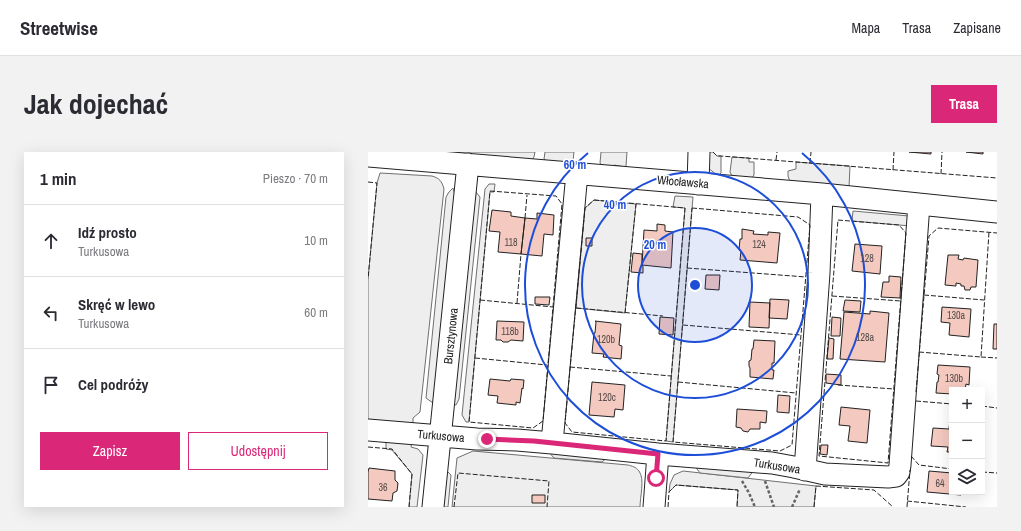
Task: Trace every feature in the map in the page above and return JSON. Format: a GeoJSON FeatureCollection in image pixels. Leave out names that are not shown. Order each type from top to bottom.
{"type":"FeatureCollection","features":[{"type":"Feature","properties":{"kind":"street"},"geometry":{"type":"LineString","coordinates":[[687,152],[691,183]]}},
{"type":"Feature","properties":{"kind":"street"},"geometry":{"type":"LineString","coordinates":[[691,183],[699,152]]}},
{"type":"Feature","properties":{"kind":"street","name":"Włocławska"},"geometry":{"type":"LineString","coordinates":[[368,156],[436,157],[468,164],[822,194],[997,212]]}},
{"type":"Feature","properties":{"kind":"street","name":"Bursztynowa"},"geometry":{"type":"LineString","coordinates":[[433,507],[468,164]]}},
{"type":"Feature","properties":{"kind":"street"},"geometry":{"type":"LineString","coordinates":[[552,443],[577,174]]}},
{"type":"Feature","properties":{"kind":"street"},"geometry":{"type":"LineString","coordinates":[[803,478],[819,273],[822,194]]}},
{"type":"Feature","properties":{"kind":"street","name":"Turkusowa"},"geometry":{"type":"LineString","coordinates":[[368,430],[477,439],[517,440],[658,454],[772,463],[794,467],[803,478],[825,474],[888,477],[896,476],[899,472],[900,465],[920,204]]}},
{"type":"Feature","properties":{"kind":"street"},"geometry":{"type":"LineString","coordinates":[[654,507],[658,454]]}},
{"type":"Feature","properties":{"kind":"path"},"geometry":{"type":"LineString","coordinates":[[762,475],[774,507]]}},
{"type":"Feature","properties":{"kind":"path"},"geometry":{"type":"LineString","coordinates":[[792,507],[803,478]]}},
{"type":"Feature","properties":{"kind":"path"},"geometry":{"type":"LineString","coordinates":[[740,480],[750,493],[755,507]]}},
{"type":"Feature","properties":{"kind":"shaded area"},"geometry":{"type":"Polygon","coordinates":[[[456,152],[535,152],[531,161],[459,154],[456,152]]]}},
{"type":"Feature","properties":{"kind":"shaded area"},"geometry":{"type":"Polygon","coordinates":[[[545,152],[574,152],[573,161],[569,164],[547,162],[544,159],[545,152]]]}},
{"type":"Feature","properties":{"kind":"shaded area"},"geometry":{"type":"Polygon","coordinates":[[[601,152],[627,152],[626,166],[614,165],[614,167],[603,167],[600,163],[601,152]]]}},
{"type":"Feature","properties":{"kind":"shaded area"},"geometry":{"type":"Polygon","coordinates":[[[707,152],[713,152],[717,156],[721,156],[721,173],[718,176],[707,167],[707,152]]]}},
{"type":"Feature","properties":{"kind":"shaded area"},"geometry":{"type":"Polygon","coordinates":[[[732,157],[749,158],[749,162],[754,162],[754,175],[751,179],[733,178],[730,172],[732,157]]]}},
{"type":"Feature","properties":{"kind":"shaded area"},"geometry":{"type":"Polygon","coordinates":[[[796,162],[850,166],[849,187],[790,182],[788,171],[796,169],[796,162]]]}},
{"type":"Feature","properties":{"kind":"shaded area"},"geometry":{"type":"Polygon","coordinates":[[[380,173],[432,176],[440,180],[444,189],[420,412],[413,418],[413,424],[368,421],[368,279],[377,183],[380,173]]]}},
{"type":"Feature","properties":{"kind":"shaded area"},"geometry":{"type":"Polygon","coordinates":[[[489,184],[495,184],[494,192],[490,192],[469,422],[466,422],[462,415],[485,189],[489,184]]]}},
{"type":"Feature","properties":{"kind":"shaded area"},"geometry":{"type":"Polygon","coordinates":[[[453,188],[456,198],[435,403],[433,403],[426,398],[446,197],[453,188]]]}},
{"type":"Feature","properties":{"kind":"shaded area"},"geometry":{"type":"Polygon","coordinates":[[[475,191],[480,197],[459,399],[456,405],[453,404],[475,191]]]}},
{"type":"Feature","properties":{"kind":"shaded area"},"geometry":{"type":"Polygon","coordinates":[[[675,196],[693,197],[673,442],[666,441],[685,208],[673,207],[675,196]]]}},
{"type":"Feature","properties":{"kind":"shaded area"},"geometry":{"type":"Polygon","coordinates":[[[594,200],[636,204],[625,313],[576,308],[585,208],[594,200]]]}},
{"type":"Feature","properties":{"kind":"shaded area"},"geometry":{"type":"Polygon","coordinates":[[[853,211],[909,216],[911,226],[852,221],[853,211]]]}},
{"type":"Feature","properties":{"kind":"shaded area"},"geometry":{"type":"Polygon","coordinates":[[[388,439],[412,441],[411,447],[418,449],[423,455],[417,507],[409,507],[412,474],[392,450],[386,449],[388,439]]]}},
{"type":"Feature","properties":{"kind":"shaded area"},"geometry":{"type":"Polygon","coordinates":[[[473,451],[632,466],[639,471],[642,479],[640,507],[452,507],[457,458],[473,451]]]}},
{"type":"Feature","properties":{"kind":"shaded area"},"geometry":{"type":"Polygon","coordinates":[[[548,451],[608,457],[602,462],[554,458],[548,451]]]}},
{"type":"Feature","properties":{"kind":"shaded area"},"geometry":{"type":"Polygon","coordinates":[[[694,465],[754,470],[748,478],[700,473],[694,465]]]}},
{"type":"Feature","properties":{"kind":"shaded area"},"geometry":{"type":"Polygon","coordinates":[[[445,469],[451,475],[448,507],[441,507],[445,469]]]}},
{"type":"Feature","properties":{"kind":"shaded area"},"geometry":{"type":"Polygon","coordinates":[[[683,471],[816,486],[814,507],[737,507],[738,490],[676,485],[669,492],[670,484],[674,475],[683,471]]]}},
{"type":"Feature","properties":{"kind":"building"},"geometry":{"type":"Polygon","coordinates":[[[909,152],[931,152],[931,154],[909,152]]]}},
{"type":"Feature","properties":{"kind":"building"},"geometry":{"type":"Polygon","coordinates":[[[966,152],[983,152],[983,154],[966,152]]]}},
{"type":"Feature","properties":{"kind":"building"},"geometry":{"type":"Polygon","coordinates":[[[492,210],[511,212],[511,216],[525,218],[521,254],[498,252],[500,232],[489,231],[492,210]]]}},
{"type":"Feature","properties":{"kind":"building"},"geometry":{"type":"Polygon","coordinates":[[[537,213],[554,215],[553,235],[544,234],[542,256],[521,254],[525,218],[537,219],[537,213]]]}},
{"type":"Feature","properties":{"kind":"building"},"geometry":{"type":"Polygon","coordinates":[[[657,224],[665,225],[665,231],[673,232],[671,268],[642,265],[644,230],[657,231],[657,224]]]}},
{"type":"Feature","properties":{"kind":"building"},"geometry":{"type":"Polygon","coordinates":[[[742,229],[754,231],[753,234],[768,235],[768,232],[780,233],[777,263],[740,260],[741,251],[739,250],[740,239],[742,239],[742,229]]]}},
{"type":"Feature","properties":{"kind":"building"},"geometry":{"type":"Polygon","coordinates":[[[586,238],[592,238],[592,246],[586,246],[586,238]]]}},
{"type":"Feature","properties":{"kind":"building"},"geometry":{"type":"Polygon","coordinates":[[[855,244],[882,246],[880,274],[852,271],[855,244]]]}},
{"type":"Feature","properties":{"kind":"building"},"geometry":{"type":"Polygon","coordinates":[[[633,253],[642,254],[643,273],[631,272],[633,253]]]}},
{"type":"Feature","properties":{"kind":"building"},"geometry":{"type":"Polygon","coordinates":[[[948,255],[959,255],[958,259],[963,260],[964,258],[978,260],[976,287],[971,287],[970,290],[965,290],[964,286],[961,286],[961,284],[956,283],[956,286],[945,285],[948,255]]]}},
{"type":"Feature","properties":{"kind":"building"},"geometry":{"type":"Polygon","coordinates":[[[706,275],[720,275],[719,290],[705,289],[706,275]]]}},
{"type":"Feature","properties":{"kind":"building"},"geometry":{"type":"Polygon","coordinates":[[[889,276],[901,277],[900,298],[881,297],[883,282],[889,282],[889,276]]]}},
{"type":"Feature","properties":{"kind":"building"},"geometry":{"type":"Polygon","coordinates":[[[535,297],[550,297],[549,305],[535,304],[535,297]]]}},
{"type":"Feature","properties":{"kind":"building"},"geometry":{"type":"Polygon","coordinates":[[[770,299],[789,300],[787,319],[769,318],[770,299]]]}},
{"type":"Feature","properties":{"kind":"building"},"geometry":{"type":"Polygon","coordinates":[[[845,300],[861,301],[860,312],[843,311],[845,300]]]}},
{"type":"Feature","properties":{"kind":"building"},"geometry":{"type":"Polygon","coordinates":[[[750,302],[770,303],[769,328],[749,327],[750,302]]]}},
{"type":"Feature","properties":{"kind":"building"},"geometry":{"type":"Polygon","coordinates":[[[942,307],[971,309],[969,337],[949,335],[950,323],[941,322],[942,307]]]}},
{"type":"Feature","properties":{"kind":"building"},"geometry":{"type":"Polygon","coordinates":[[[870,311],[889,313],[885,362],[840,359],[844,312],[870,314],[870,311]]]}},
{"type":"Feature","properties":{"kind":"building"},"geometry":{"type":"Polygon","coordinates":[[[660,317],[674,318],[673,335],[659,334],[660,317]]]}},
{"type":"Feature","properties":{"kind":"building"},"geometry":{"type":"Polygon","coordinates":[[[832,317],[841,318],[840,336],[831,336],[832,317]]]}},
{"type":"Feature","properties":{"kind":"building"},"geometry":{"type":"Polygon","coordinates":[[[497,321],[524,322],[523,341],[511,340],[508,342],[503,342],[501,340],[496,340],[497,321]]]}},
{"type":"Feature","properties":{"kind":"building"},"geometry":{"type":"Polygon","coordinates":[[[595,321],[621,324],[619,345],[622,346],[621,359],[603,357],[604,354],[592,353],[595,321]]]}},
{"type":"Feature","properties":{"kind":"building"},"geometry":{"type":"Polygon","coordinates":[[[994,324],[997,324],[997,349],[993,349],[994,324]]]}},
{"type":"Feature","properties":{"kind":"building"},"geometry":{"type":"Polygon","coordinates":[[[829,338],[834,339],[833,359],[827,359],[829,338]]]}},
{"type":"Feature","properties":{"kind":"building"},"geometry":{"type":"Polygon","coordinates":[[[754,340],[775,341],[774,363],[772,363],[772,370],[774,370],[773,379],[750,377],[749,361],[751,360],[754,340]]]}},
{"type":"Feature","properties":{"kind":"building"},"geometry":{"type":"Polygon","coordinates":[[[938,365],[970,367],[969,385],[966,384],[966,387],[949,387],[949,394],[936,393],[939,375],[937,374],[938,365]]]}},
{"type":"Feature","properties":{"kind":"building"},"geometry":{"type":"Polygon","coordinates":[[[826,374],[841,375],[841,385],[826,383],[826,374]]]}},
{"type":"Feature","properties":{"kind":"building"},"geometry":{"type":"Polygon","coordinates":[[[490,379],[510,381],[511,379],[524,380],[520,403],[516,402],[516,405],[497,403],[498,396],[488,395],[490,379]]]}},
{"type":"Feature","properties":{"kind":"building"},"geometry":{"type":"Polygon","coordinates":[[[592,382],[625,385],[623,410],[615,409],[614,417],[589,415],[592,382]]]}},
{"type":"Feature","properties":{"kind":"building"},"geometry":{"type":"Polygon","coordinates":[[[778,395],[790,396],[789,413],[777,412],[778,395]]]}},
{"type":"Feature","properties":{"kind":"building"},"geometry":{"type":"Polygon","coordinates":[[[841,407],[870,410],[867,443],[848,441],[850,426],[839,425],[841,407]]]}},
{"type":"Feature","properties":{"kind":"building"},"geometry":{"type":"Polygon","coordinates":[[[737,409],[767,411],[766,423],[760,422],[760,429],[750,429],[748,432],[743,431],[741,428],[736,427],[737,409]]]}},
{"type":"Feature","properties":{"kind":"building"},"geometry":{"type":"Polygon","coordinates":[[[933,428],[949,429],[949,452],[947,452],[948,447],[931,446],[933,428]]]}},
{"type":"Feature","properties":{"kind":"building"},"geometry":{"type":"Polygon","coordinates":[[[821,445],[828,445],[827,455],[820,454],[821,445]]]}},
{"type":"Feature","properties":{"kind":"building"},"geometry":{"type":"Polygon","coordinates":[[[369,468],[395,471],[395,480],[398,483],[397,491],[393,493],[392,501],[368,499],[369,468]]]}},
{"type":"Feature","properties":{"kind":"building"},"geometry":{"type":"Polygon","coordinates":[[[929,471],[949,473],[949,494],[927,492],[929,471]]]}},
{"type":"Feature","properties":{"kind":"building"},"geometry":{"type":"Polygon","coordinates":[[[532,495],[545,495],[545,503],[532,503],[532,495]]]}},
{"type":"Feature","properties":{"kind":"fence"},"geometry":{"type":"LineString","coordinates":[[713,152],[717,156],[997,178]]}},
{"type":"Feature","properties":{"kind":"fence"},"geometry":{"type":"LineString","coordinates":[[776,160],[777,152]]}},
{"type":"Feature","properties":{"kind":"fence"},"geometry":{"type":"LineString","coordinates":[[810,163],[811,152]]}},
{"type":"Feature","properties":{"kind":"fence"},"geometry":{"type":"LineString","coordinates":[[893,170],[894,152]]}},
{"type":"Feature","properties":{"kind":"fence"},"geometry":{"type":"LineString","coordinates":[[941,174],[942,152]]}},
{"type":"Feature","properties":{"kind":"fence"},"geometry":{"type":"LineString","coordinates":[[368,182],[377,183],[368,279]]}},
{"type":"Feature","properties":{"kind":"fence"},"geometry":{"type":"LineString","coordinates":[[490,191],[556,196],[562,204],[543,421],[533,428],[469,422],[490,191]]}},
{"type":"Feature","properties":{"kind":"fence"},"geometry":{"type":"LineString","coordinates":[[525,218],[527,195]]}},
{"type":"Feature","properties":{"kind":"fence"},"geometry":{"type":"LineString","coordinates":[[594,200],[685,208],[666,441],[572,432],[565,423],[585,208],[594,200]]}},
{"type":"Feature","properties":{"kind":"fence"},"geometry":{"type":"LineString","coordinates":[[625,313],[636,204]]}},
{"type":"Feature","properties":{"kind":"fence"},"geometry":{"type":"LineString","coordinates":[[692,208],[798,217],[810,225],[792,445],[780,451],[673,442],[692,208]]}},
{"type":"Feature","properties":{"kind":"fence"},"geometry":{"type":"LineString","coordinates":[[838,220],[899,225],[906,233],[888,463],[819,456],[838,220]]}},
{"type":"Feature","properties":{"kind":"fence"},"geometry":{"type":"LineString","coordinates":[[916,392],[929,236],[938,228],[997,233]]}},
{"type":"Feature","properties":{"kind":"fence"},"geometry":{"type":"LineString","coordinates":[[919,352],[981,357],[989,232]]}},
{"type":"Feature","properties":{"kind":"fence"},"geometry":{"type":"LineString","coordinates":[[517,303],[521,254]]}},
{"type":"Feature","properties":{"kind":"fence"},"geometry":{"type":"LineString","coordinates":[[687,268],[806,277]]}},
{"type":"Feature","properties":{"kind":"fence"},"geometry":{"type":"LineString","coordinates":[[924,295],[984,300]]}},
{"type":"Feature","properties":{"kind":"fence"},"geometry":{"type":"LineString","coordinates":[[832,296],[901,301]]}},
{"type":"Feature","properties":{"kind":"fence"},"geometry":{"type":"LineString","coordinates":[[480,300],[553,307]]}},
{"type":"Feature","properties":{"kind":"fence"},"geometry":{"type":"LineString","coordinates":[[576,308],[663,316]]}},
{"type":"Feature","properties":{"kind":"fence"},"geometry":{"type":"LineString","coordinates":[[683,325],[801,335]]}},
{"type":"Feature","properties":{"kind":"fence"},"geometry":{"type":"LineString","coordinates":[[981,357],[997,358]]}},
{"type":"Feature","properties":{"kind":"fence"},"geometry":{"type":"LineString","coordinates":[[475,358],[547,365]]}},
{"type":"Feature","properties":{"kind":"fence"},"geometry":{"type":"LineString","coordinates":[[570,367],[671,376]]}},
{"type":"Feature","properties":{"kind":"fence"},"geometry":{"type":"LineString","coordinates":[[678,382],[796,393]]}},
{"type":"Feature","properties":{"kind":"fence"},"geometry":{"type":"LineString","coordinates":[[838,385],[894,389]]}},
{"type":"Feature","properties":{"kind":"fence"},"geometry":{"type":"LineString","coordinates":[[916,401],[949,404]]}},
{"type":"Feature","properties":{"kind":"fence"},"geometry":{"type":"LineString","coordinates":[[985,406],[997,408]]}},
{"type":"Feature","properties":{"kind":"fence"},"geometry":{"type":"LineString","coordinates":[[368,447],[392,449],[412,474],[409,507]]}},
{"type":"Feature","properties":{"kind":"fence"},"geometry":{"type":"LineString","coordinates":[[911,456],[919,465],[949,469]]}},
{"type":"Feature","properties":{"kind":"fence"},"geometry":{"type":"LineString","coordinates":[[907,507],[910,470]]}},
{"type":"Feature","properties":{"kind":"fence"},"geometry":{"type":"LineString","coordinates":[[985,472],[997,473]]}},
{"type":"Feature","properties":{"kind":"fence"},"geometry":{"type":"LineString","coordinates":[[454,507],[458,473],[549,481],[547,507]]}},
{"type":"Feature","properties":{"kind":"fence"},"geometry":{"type":"LineString","coordinates":[[668,507],[669,492],[676,485],[738,490],[737,507]]}},
{"type":"Feature","properties":{"kind":"fence"},"geometry":{"type":"LineString","coordinates":[[814,507],[816,486],[874,490],[893,507]]}},
{"type":"Feature","properties":{"kind":"fence"},"geometry":{"type":"LineString","coordinates":[[907,501],[966,507]]}},
{"type":"Feature","properties":{"kind":"route"},"geometry":{"type":"LineString","coordinates":[[487,439],[534,441],[658,454],[656,478]]}}]}
